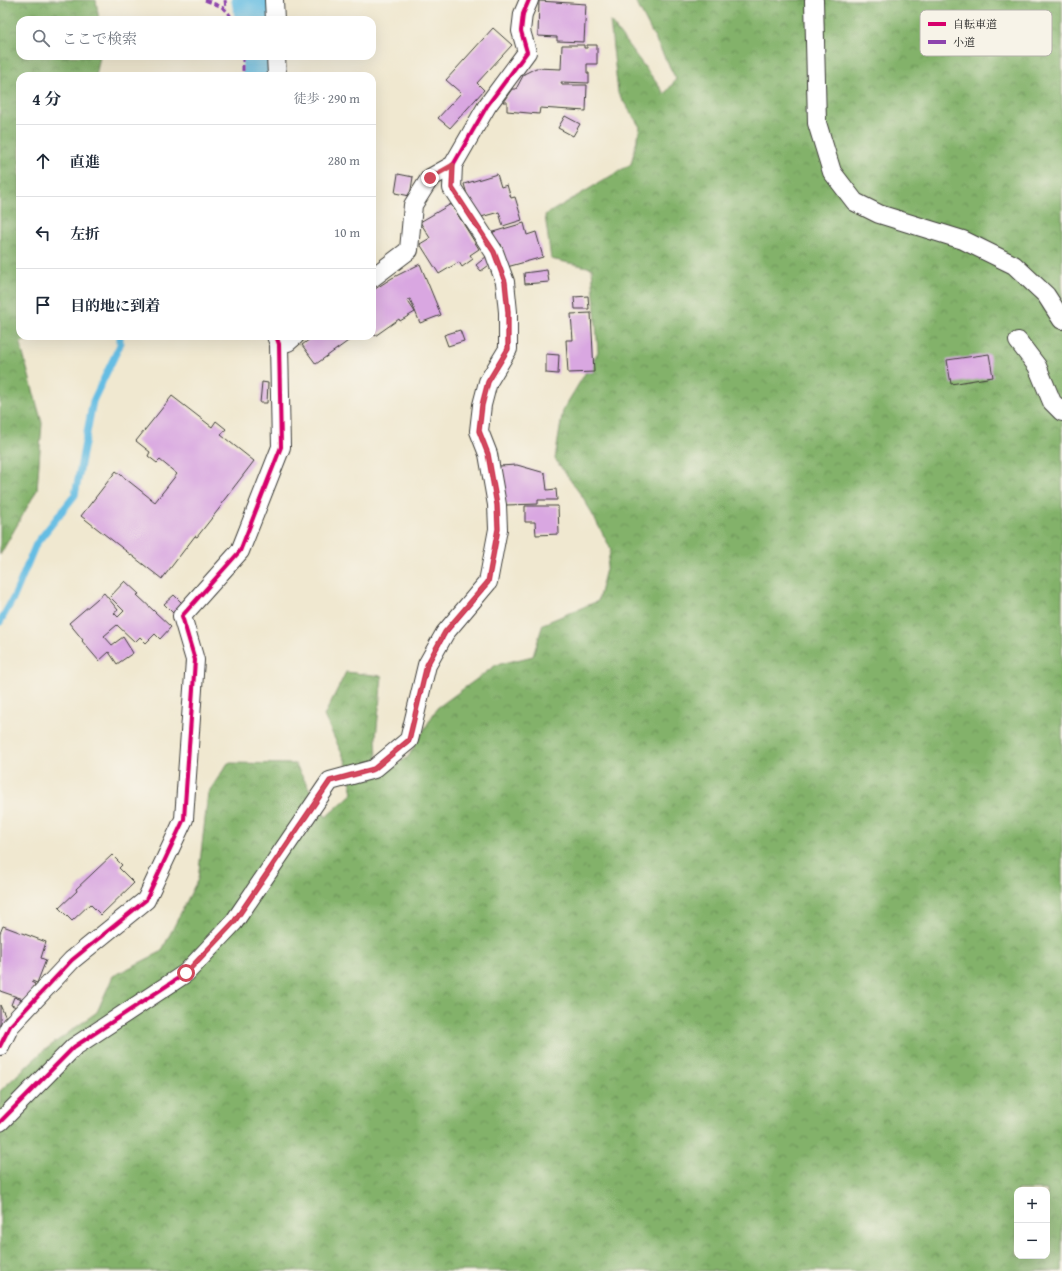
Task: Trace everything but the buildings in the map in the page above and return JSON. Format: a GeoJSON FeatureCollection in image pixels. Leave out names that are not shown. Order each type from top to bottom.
{"type":"FeatureCollection","features":[{"type":"Feature","properties":{"kind":"street"},"geometry":{"type":"LineString","coordinates":[[274,0],[275,16]]}},
{"type":"Feature","properties":{"kind":"street"},"geometry":{"type":"LineString","coordinates":[[0,1122],[74,1047],[186,973],[234,922],[330,781],[374,769],[409,740],[427,665],[445,632],[488,582],[498,529],[497,505],[488,454],[479,431],[482,405],[488,382],[508,349],[508,312],[505,282],[494,252],[452,188],[453,165],[487,106],[527,52],[521,31],[523,14],[529,0]]}},
{"type":"Feature","properties":{"kind":"street"},"geometry":{"type":"LineString","coordinates":[[814,0],[817,123],[832,172],[855,202],[879,214],[963,240],[1014,265],[1046,295],[1062,320]]}},
{"type":"Feature","properties":{"kind":"street"},"geometry":{"type":"LineString","coordinates":[[276,60],[277,72]]}},
{"type":"Feature","properties":{"kind":"street"},"geometry":{"type":"LineString","coordinates":[[376,275],[409,250],[413,206],[430,178],[453,165]]}},
{"type":"Feature","properties":{"kind":"street"},"geometry":{"type":"LineString","coordinates":[[0,1046],[10,1026],[72,960],[146,900],[184,818],[195,660],[182,616],[240,551],[281,447],[284,340]]}},
{"type":"Feature","properties":{"kind":"street"},"geometry":{"type":"LineString","coordinates":[[1018,341],[1037,366],[1052,402],[1062,412]]}},
{"type":"Feature","properties":{"kind":"green space"},"geometry":{"type":"Polygon","coordinates":[[[0,0],[96,0],[98,16],[16,16],[16,60],[99,60],[97,72],[16,72],[16,340],[26,340],[20,343],[42,423],[37,490],[0,555],[0,0]]]}},
{"type":"Feature","properties":{"kind":"green space"},"geometry":{"type":"Polygon","coordinates":[[[635,0],[1062,0],[1062,1271],[0,1271],[0,1091],[42,1052],[97,1012],[113,976],[161,952],[198,879],[208,793],[228,763],[295,764],[326,817],[353,793],[346,762],[324,716],[346,672],[382,676],[376,738],[378,777],[408,757],[437,708],[496,665],[533,656],[543,624],[598,601],[611,549],[584,499],[555,459],[563,410],[598,352],[592,268],[551,259],[545,215],[631,164],[640,127],[618,93],[610,21],[665,94],[676,79],[635,0]]]}},
{"type":"Feature","properties":{"kind":"waterway"},"geometry":{"type":"LineString","coordinates":[[252,0],[255,16]]}},
{"type":"Feature","properties":{"kind":"waterway"},"geometry":{"type":"LineString","coordinates":[[262,60],[263,72]]}},
{"type":"Feature","properties":{"kind":"waterway"},"geometry":{"type":"LineString","coordinates":[[0,622],[14,597],[36,544],[75,495],[93,401],[120,345],[120,340]]}},
{"type":"Feature","properties":{"kind":"marked path"},"geometry":{"type":"LineString","coordinates":[[205,0],[225,9],[230,16]]}},
{"type":"Feature","properties":{"kind":"marked path"},"geometry":{"type":"LineString","coordinates":[[225,0],[226,8]]}},
{"type":"Feature","properties":{"kind":"marked path"},"geometry":{"type":"LineString","coordinates":[[243,60],[243,72]]}},
{"type":"Feature","properties":{"kind":"cycle path"},"geometry":{"type":"LineString","coordinates":[[0,1122],[74,1047],[186,973],[234,922],[330,781],[374,769],[409,740],[427,665],[445,633],[488,582],[498,529],[497,505],[488,454],[479,431],[482,405],[488,382],[508,349],[508,312],[505,282],[494,252],[452,188],[453,165],[487,106],[527,52],[521,31],[523,14],[529,0]]}},
{"type":"Feature","properties":{"kind":"cycle path"},"geometry":{"type":"LineString","coordinates":[[0,1046],[10,1026],[72,960],[146,900],[184,819],[195,660],[182,616],[240,551],[281,447],[279,344],[278,340]]}},
{"type":"Feature","properties":{"kind":"route"},"geometry":{"type":"LineString","coordinates":[[186,973],[234,922],[330,781],[374,769],[409,740],[427,665],[445,632],[488,582],[498,529],[497,505],[488,454],[479,431],[482,405],[488,382],[508,349],[508,312],[505,282],[494,252],[452,188],[453,165],[430,178]]}}]}
